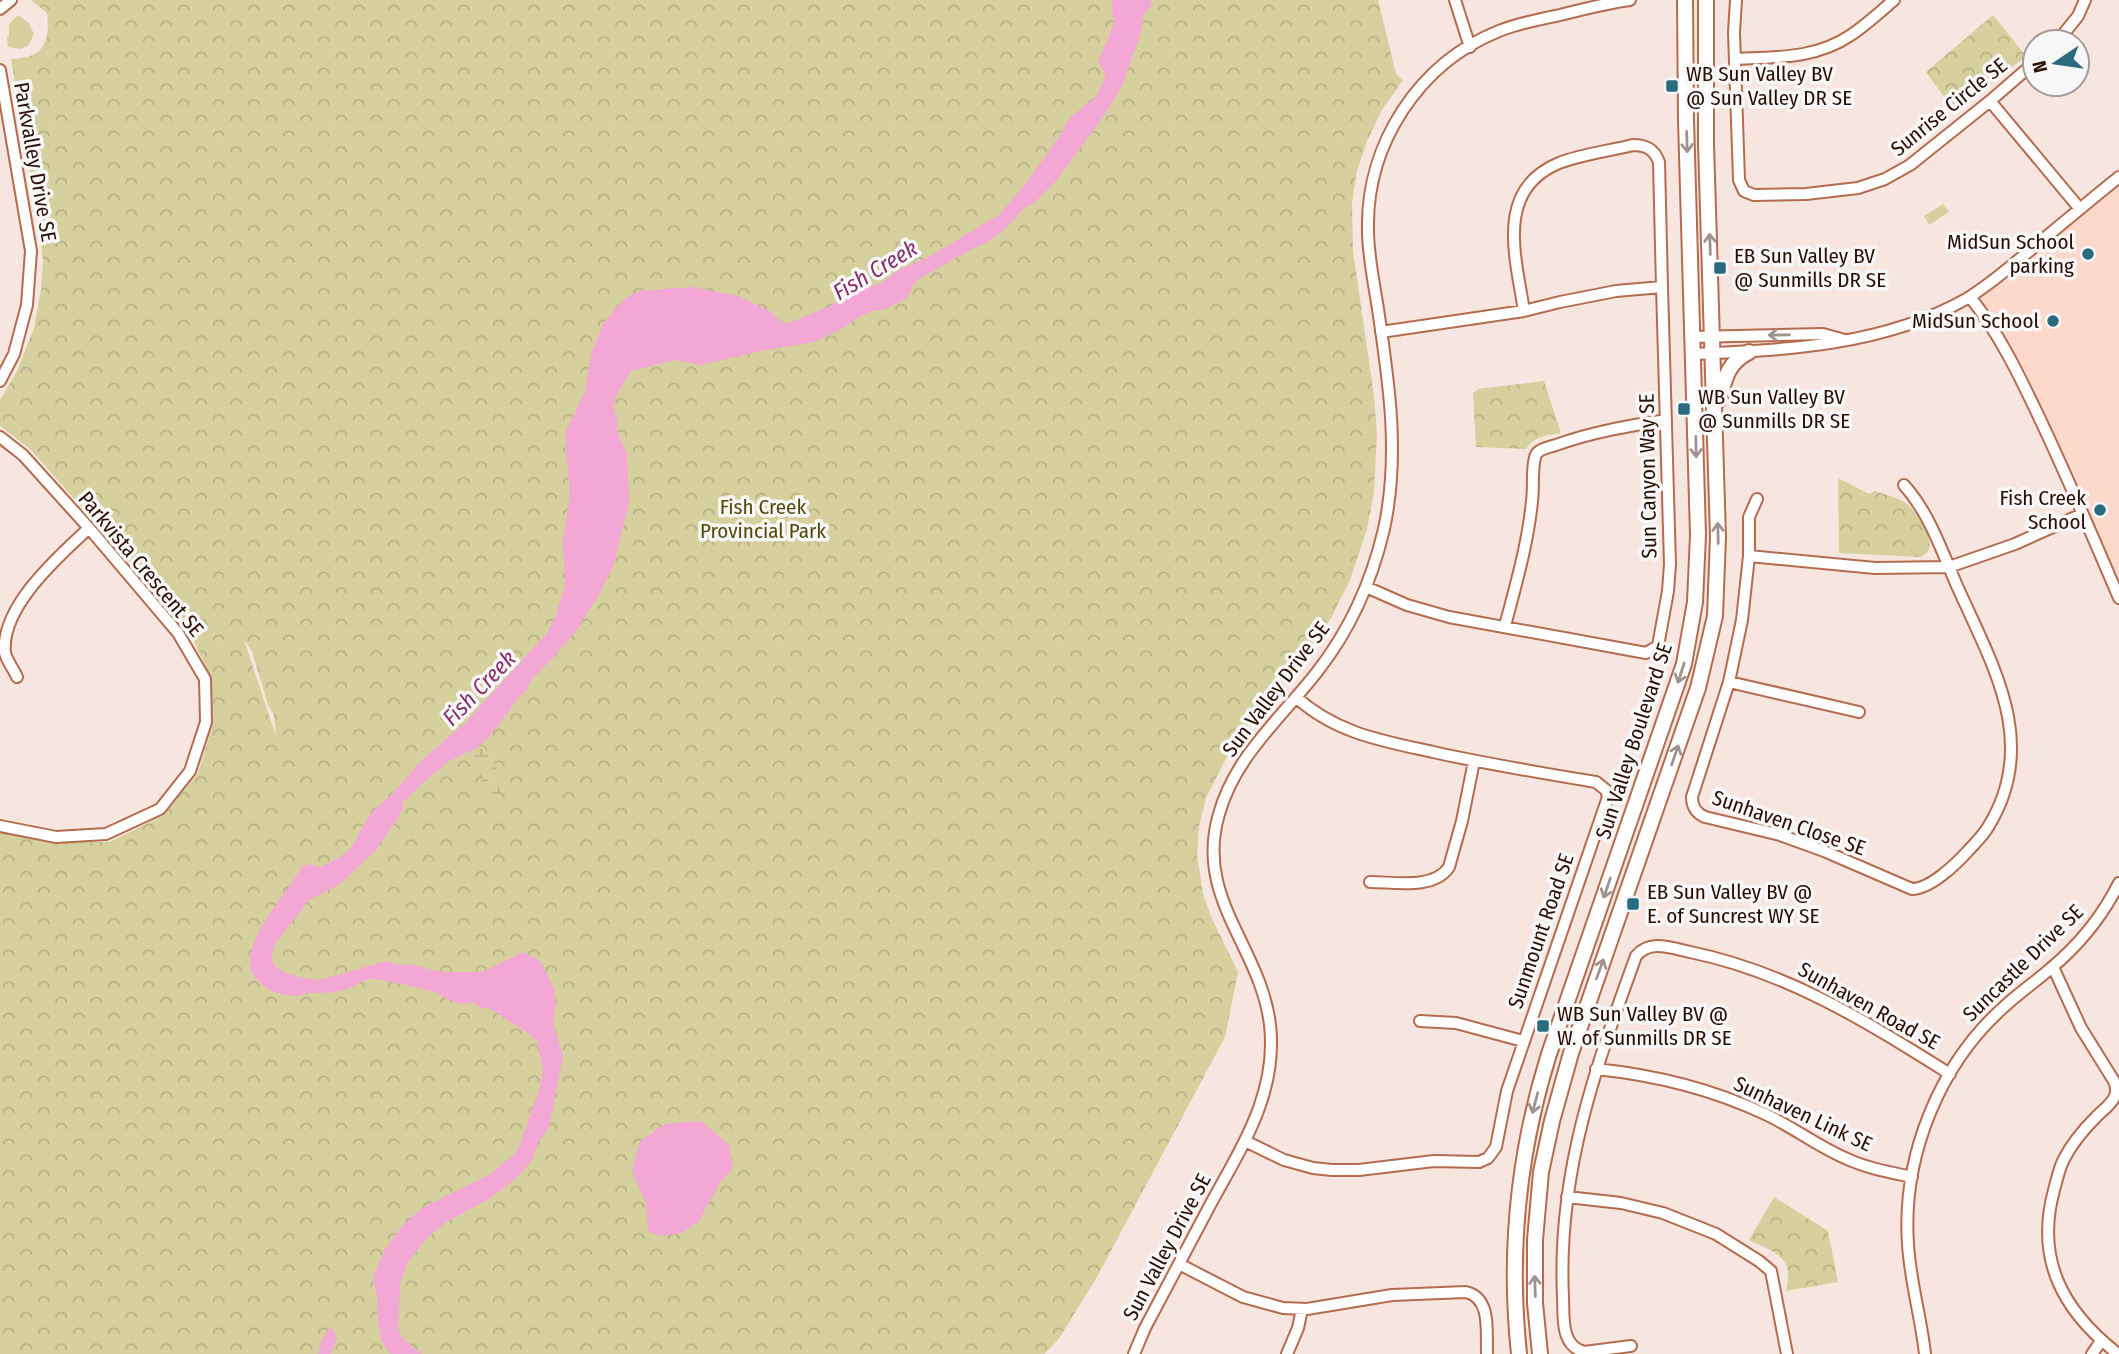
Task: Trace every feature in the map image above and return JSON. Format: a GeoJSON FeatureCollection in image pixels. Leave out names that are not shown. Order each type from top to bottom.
{"type":"FeatureCollection","features":[{"type":"Feature","properties":{"kind":"main road","name":"Sun Valley Boulevard SE"},"geometry":{"type":"LineString","coordinates":[[1519,1354],[1514,1297],[1515,1231],[1520,1178],[1532,1115],[1549,1054],[1673,699],[1689,642],[1695,601],[1698,557],[1685,0]]}},
{"type":"Feature","properties":{"kind":"main road","name":"Sun Valley Boulevard SE"},"geometry":{"type":"LineString","coordinates":[[1540,1354],[1535,1303],[1535,1240],[1541,1172],[1552,1121],[1586,1008],[1698,688],[1715,616],[1718,568],[1706,144],[1706,0]]}},
{"type":"Feature","properties":{"kind":"main road"},"geometry":{"type":"LineString","coordinates":[[1715,411],[1732,364],[1749,352]]}},
{"type":"Feature","properties":{"kind":"street"},"geometry":{"type":"LineString","coordinates":[[0,9],[11,0]]}},
{"type":"Feature","properties":{"kind":"street"},"geometry":{"type":"LineString","coordinates":[[1455,0],[1470,47]]}},
{"type":"Feature","properties":{"kind":"street","name":"Sun Valley Drive SE"},"geometry":{"type":"LineString","coordinates":[[1134,1354],[1145,1328],[1257,1118],[1267,1085],[1271,1050],[1270,1023],[1263,991],[1219,894],[1214,867],[1214,839],[1224,799],[1241,767],[1267,729],[1330,655],[1366,587],[1384,529],[1393,466],[1391,401],[1368,230],[1369,202],[1375,169],[1394,124],[1411,98],[1432,75],[1470,47],[1497,32],[1521,24],[1603,2],[1630,0]]}},
{"type":"Feature","properties":{"kind":"street","name":"Sunrise Circle SE"},"geometry":{"type":"LineString","coordinates":[[1736,0],[1739,180],[1744,191],[1754,195],[1845,190],[1885,179],[1909,165],[2021,74]]}},
{"type":"Feature","properties":{"kind":"street"},"geometry":{"type":"LineString","coordinates":[[1735,59],[1815,53],[1851,35],[1894,0]]}},
{"type":"Feature","properties":{"kind":"street"},"geometry":{"type":"LineString","coordinates":[[2068,28],[2078,16],[2085,0]]}},
{"type":"Feature","properties":{"kind":"street","name":"Parkvalley Drive SE"},"geometry":{"type":"LineString","coordinates":[[0,71],[31,251],[27,305],[14,355],[0,381]]}},
{"type":"Feature","properties":{"kind":"street"},"geometry":{"type":"LineString","coordinates":[[1990,101],[2080,209]]}},
{"type":"Feature","properties":{"kind":"street","name":"Sun Canyon Way SE"},"geometry":{"type":"LineString","coordinates":[[1366,587],[1407,605],[1449,617],[1643,653],[1651,652],[1658,646],[1670,564],[1659,162],[1651,150],[1645,146],[1633,145],[1559,163],[1543,173],[1526,190],[1515,213],[1513,232],[1524,311]]}},
{"type":"Feature","properties":{"kind":"street"},"geometry":{"type":"LineString","coordinates":[[1692,354],[1775,351],[1828,345],[1901,327],[1970,297],[2119,177]]}},
{"type":"Feature","properties":{"kind":"street"},"geometry":{"type":"LineString","coordinates":[[1381,332],[1524,311],[1591,295],[1662,287]]}},
{"type":"Feature","properties":{"kind":"street"},"geometry":{"type":"LineString","coordinates":[[1970,297],[1995,332],[2020,376],[2119,598]]}},
{"type":"Feature","properties":{"kind":"street"},"geometry":{"type":"LineString","coordinates":[[1692,337],[1823,334],[1844,340]]}},
{"type":"Feature","properties":{"kind":"street"},"geometry":{"type":"LineString","coordinates":[[1505,626],[1531,520],[1536,454],[1583,435],[1666,420]]}},
{"type":"Feature","properties":{"kind":"street","name":"Parkvista Crescent SE"},"geometry":{"type":"LineString","coordinates":[[0,437],[23,455],[89,528],[178,634],[205,679],[206,722],[190,771],[160,809],[106,834],[56,837],[0,826]]}},
{"type":"Feature","properties":{"kind":"street"},"geometry":{"type":"LineString","coordinates":[[1903,485],[1916,499],[1929,521],[1949,567]]}},
{"type":"Feature","properties":{"kind":"street","name":"Sunhaven Close SE"},"geometry":{"type":"LineString","coordinates":[[1757,499],[1749,517],[1749,556],[1742,620],[1729,682],[1692,797],[1693,805],[1698,813],[1705,817],[1780,835],[1906,887],[1917,889],[1927,886],[1964,856],[1987,829],[2005,791],[2012,760],[2011,733],[1998,675],[1949,567]]}},
{"type":"Feature","properties":{"kind":"street"},"geometry":{"type":"LineString","coordinates":[[1749,556],[1875,568],[1949,567],[2015,544],[2082,514]]}},
{"type":"Feature","properties":{"kind":"street"},"geometry":{"type":"LineString","coordinates":[[17,677],[5,653],[6,626],[26,589],[89,528]]}},
{"type":"Feature","properties":{"kind":"street"},"geometry":{"type":"LineString","coordinates":[[1729,682],[1859,712]]}},
{"type":"Feature","properties":{"kind":"street","name":"Sunmount Road SE"},"geometry":{"type":"LineString","coordinates":[[1245,1141],[1284,1160],[1332,1170],[1359,1170],[1434,1161],[1485,1160],[1496,1147],[1507,1091],[1523,1041],[1607,801],[1603,786],[1595,782],[1474,761],[1357,734],[1318,715],[1296,697]]}},
{"type":"Feature","properties":{"kind":"street"},"geometry":{"type":"LineString","coordinates":[[1370,882],[1428,882],[1445,873],[1450,867],[1462,821],[1474,761]]}},
{"type":"Feature","properties":{"kind":"street","name":"Suncastle Drive SE"},"geometry":{"type":"LineString","coordinates":[[1925,1354],[1921,1317],[1913,1283],[1908,1220],[1912,1177],[1926,1124],[1950,1074],[1968,1045],[1998,1012],[2053,967],[2093,924],[2110,902],[2119,883]]}},
{"type":"Feature","properties":{"kind":"street","name":"Sunhaven Road SE"},"geometry":{"type":"LineString","coordinates":[[1631,1346],[1584,1352],[1574,1348],[1567,1340],[1563,1287],[1567,1197],[1579,1129],[1596,1069],[1636,956],[1643,948],[1653,945],[1727,961],[1785,981],[1860,1018],[1950,1074]]}},
{"type":"Feature","properties":{"kind":"street"},"geometry":{"type":"LineString","coordinates":[[2053,967],[2081,1028],[2116,1085],[2113,1100],[2079,1134],[2063,1159],[2050,1203],[2051,1257],[2065,1296],[2081,1320],[2118,1354]]}},
{"type":"Feature","properties":{"kind":"street"},"geometry":{"type":"LineString","coordinates":[[1420,1021],[1456,1023],[1523,1041]]}},
{"type":"Feature","properties":{"kind":"street","name":"Sunhaven Link SE"},"geometry":{"type":"LineString","coordinates":[[1596,1069],[1650,1076],[1710,1092],[1768,1115],[1845,1158],[1868,1167],[1912,1177]]}},
{"type":"Feature","properties":{"kind":"street"},"geometry":{"type":"LineString","coordinates":[[1567,1197],[1621,1203],[1662,1213],[1716,1234],[1759,1261],[1771,1271],[1787,1354]]}},
{"type":"Feature","properties":{"kind":"street"},"geometry":{"type":"LineString","coordinates":[[1179,1264],[1243,1297],[1265,1304],[1302,1309],[1330,1307],[1392,1295],[1472,1293],[1482,1302],[1485,1310],[1487,1354]]}},
{"type":"Feature","properties":{"kind":"street"},"geometry":{"type":"LineString","coordinates":[[1287,1354],[1298,1328],[1302,1309]]}},
{"type":"Feature","properties":{"kind":"street"},"geometry":{"type":"LineString","coordinates":[[2092,1354],[2101,1341]]}},
{"type":"Feature","properties":{"kind":"shaded area"},"geometry":{"type":"Polygon","coordinates":[[[1111,0],[1152,0],[1151,7],[1145,12],[1122,86],[1104,116],[1055,182],[1034,203],[1024,208],[1005,229],[988,242],[919,279],[904,300],[883,310],[871,311],[814,342],[700,365],[675,360],[631,371],[617,394],[613,407],[617,431],[627,454],[629,503],[613,566],[577,630],[531,680],[527,690],[490,736],[477,748],[449,761],[403,802],[398,818],[376,850],[340,884],[309,900],[275,944],[271,959],[277,968],[288,974],[314,980],[386,961],[440,972],[482,972],[523,952],[542,964],[554,989],[556,1004],[553,1023],[563,1056],[548,1129],[538,1143],[532,1160],[514,1180],[489,1199],[446,1222],[426,1239],[407,1263],[400,1284],[398,1330],[404,1340],[422,1354],[390,1354],[381,1340],[373,1281],[384,1251],[402,1226],[422,1208],[489,1175],[519,1147],[540,1087],[543,1070],[537,1041],[488,1008],[480,1008],[473,1002],[457,1003],[434,992],[392,982],[371,979],[342,990],[297,996],[272,991],[260,983],[252,971],[251,956],[255,940],[264,923],[302,866],[322,866],[350,849],[375,809],[421,761],[465,723],[546,634],[555,618],[565,585],[563,538],[569,480],[565,433],[585,392],[591,354],[604,322],[625,298],[639,291],[692,287],[738,296],[770,311],[785,323],[791,322],[828,307],[854,291],[881,283],[900,269],[927,258],[1000,214],[1028,181],[1070,117],[1096,97],[1105,78],[1098,62],[1114,24],[1111,0]]]}},
{"type":"Feature","properties":{"kind":"shaded area","name":"MidSun School"},"geometry":{"type":"Polygon","coordinates":[[[2119,177],[2119,598],[2054,448],[1970,297],[2119,177]]]}},
{"type":"Feature","properties":{"kind":"shaded area"},"geometry":{"type":"Polygon","coordinates":[[[701,1121],[729,1145],[733,1168],[719,1184],[699,1221],[682,1233],[660,1236],[649,1232],[645,1202],[632,1170],[640,1141],[665,1124],[701,1121]]]}},
{"type":"Feature","properties":{"kind":"shaded area"},"geometry":{"type":"Polygon","coordinates":[[[331,1326],[337,1338],[331,1354],[318,1354],[322,1339],[331,1326]]]}},
{"type":"Feature","properties":{"kind":"green space","name":"Fish Creek Provincial Park"},"geometry":{"type":"Polygon","coordinates":[[[31,0],[1378,0],[1396,74],[1403,80],[1382,110],[1367,141],[1357,171],[1352,203],[1353,251],[1377,434],[1374,492],[1367,529],[1350,580],[1331,618],[1307,655],[1254,717],[1231,749],[1206,798],[1199,827],[1197,854],[1203,894],[1238,972],[1225,1037],[1097,1277],[1058,1340],[1044,1354],[0,1354],[0,832],[56,842],[110,842],[164,815],[198,773],[213,724],[211,678],[187,626],[30,449],[0,426],[0,400],[17,371],[34,328],[43,261],[11,59],[31,56],[43,47],[47,33],[47,13],[31,0]],[[244,640],[276,736],[274,715],[268,705],[252,651],[244,640]]]}},
{"type":"Feature","properties":{"kind":"green space"},"geometry":{"type":"Polygon","coordinates":[[[18,15],[29,23],[34,34],[28,46],[20,49],[8,47],[7,37],[9,24],[18,15]]]}},
{"type":"Feature","properties":{"kind":"green space"},"geometry":{"type":"Polygon","coordinates":[[[1993,15],[2021,50],[2021,60],[1956,113],[1926,72],[1993,15]]]}},
{"type":"Feature","properties":{"kind":"green space"},"geometry":{"type":"Polygon","coordinates":[[[1943,204],[1949,212],[1929,225],[1924,216],[1943,204]]]}},
{"type":"Feature","properties":{"kind":"green space"},"geometry":{"type":"Polygon","coordinates":[[[1544,381],[1561,433],[1537,439],[1526,449],[1476,447],[1473,393],[1478,389],[1544,381]]]}},
{"type":"Feature","properties":{"kind":"green space"},"geometry":{"type":"Polygon","coordinates":[[[1838,478],[1869,494],[1875,491],[1911,507],[1926,532],[1930,544],[1927,553],[1921,557],[1839,553],[1838,478]]]}},
{"type":"Feature","properties":{"kind":"green space"},"geometry":{"type":"Polygon","coordinates":[[[483,746],[496,766],[496,782],[500,789],[497,798],[490,802],[477,763],[468,753],[483,746]]]}},
{"type":"Feature","properties":{"kind":"green space"},"geometry":{"type":"Polygon","coordinates":[[[1774,1197],[1828,1231],[1838,1282],[1786,1291],[1788,1273],[1784,1261],[1774,1252],[1749,1240],[1774,1197]]]}},
{"type":"Feature","properties":{"kind":"place","name":"WB Sun Valley BV @ Sun Valley DR SE"},"geometry":{"type":"Point","coordinates":[1672,86]}},
{"type":"Feature","properties":{"kind":"place","name":"MidSun School parking"},"geometry":{"type":"Point","coordinates":[2088,254]}},
{"type":"Feature","properties":{"kind":"place","name":"EB Sun Valley BV @ Sunmills DR SE"},"geometry":{"type":"Point","coordinates":[1720,268]}},
{"type":"Feature","properties":{"kind":"place","name":"MidSun School"},"geometry":{"type":"Point","coordinates":[2053,321]}},
{"type":"Feature","properties":{"kind":"place","name":"WB Sun Valley BV @ Sunmills DR SE"},"geometry":{"type":"Point","coordinates":[1684,409]}},
{"type":"Feature","properties":{"kind":"place","name":"Fish Creek School"},"geometry":{"type":"Point","coordinates":[2100,510]}},
{"type":"Feature","properties":{"kind":"place","name":"EB Sun Valley BV @ E. of Suncrest WY SE"},"geometry":{"type":"Point","coordinates":[1633,904]}},
{"type":"Feature","properties":{"kind":"place","name":"WB Sun Valley BV @ W. of Sunmills DR SE"},"geometry":{"type":"Point","coordinates":[1543,1026]}},
{"type":"Feature","properties":{"kind":"water label","name":"Fish Creek"},"geometry":{"type":"Point","coordinates":[875,270]}},
{"type":"Feature","properties":{"kind":"water label","name":"Fish Creek"},"geometry":{"type":"Point","coordinates":[479,688]}}]}
